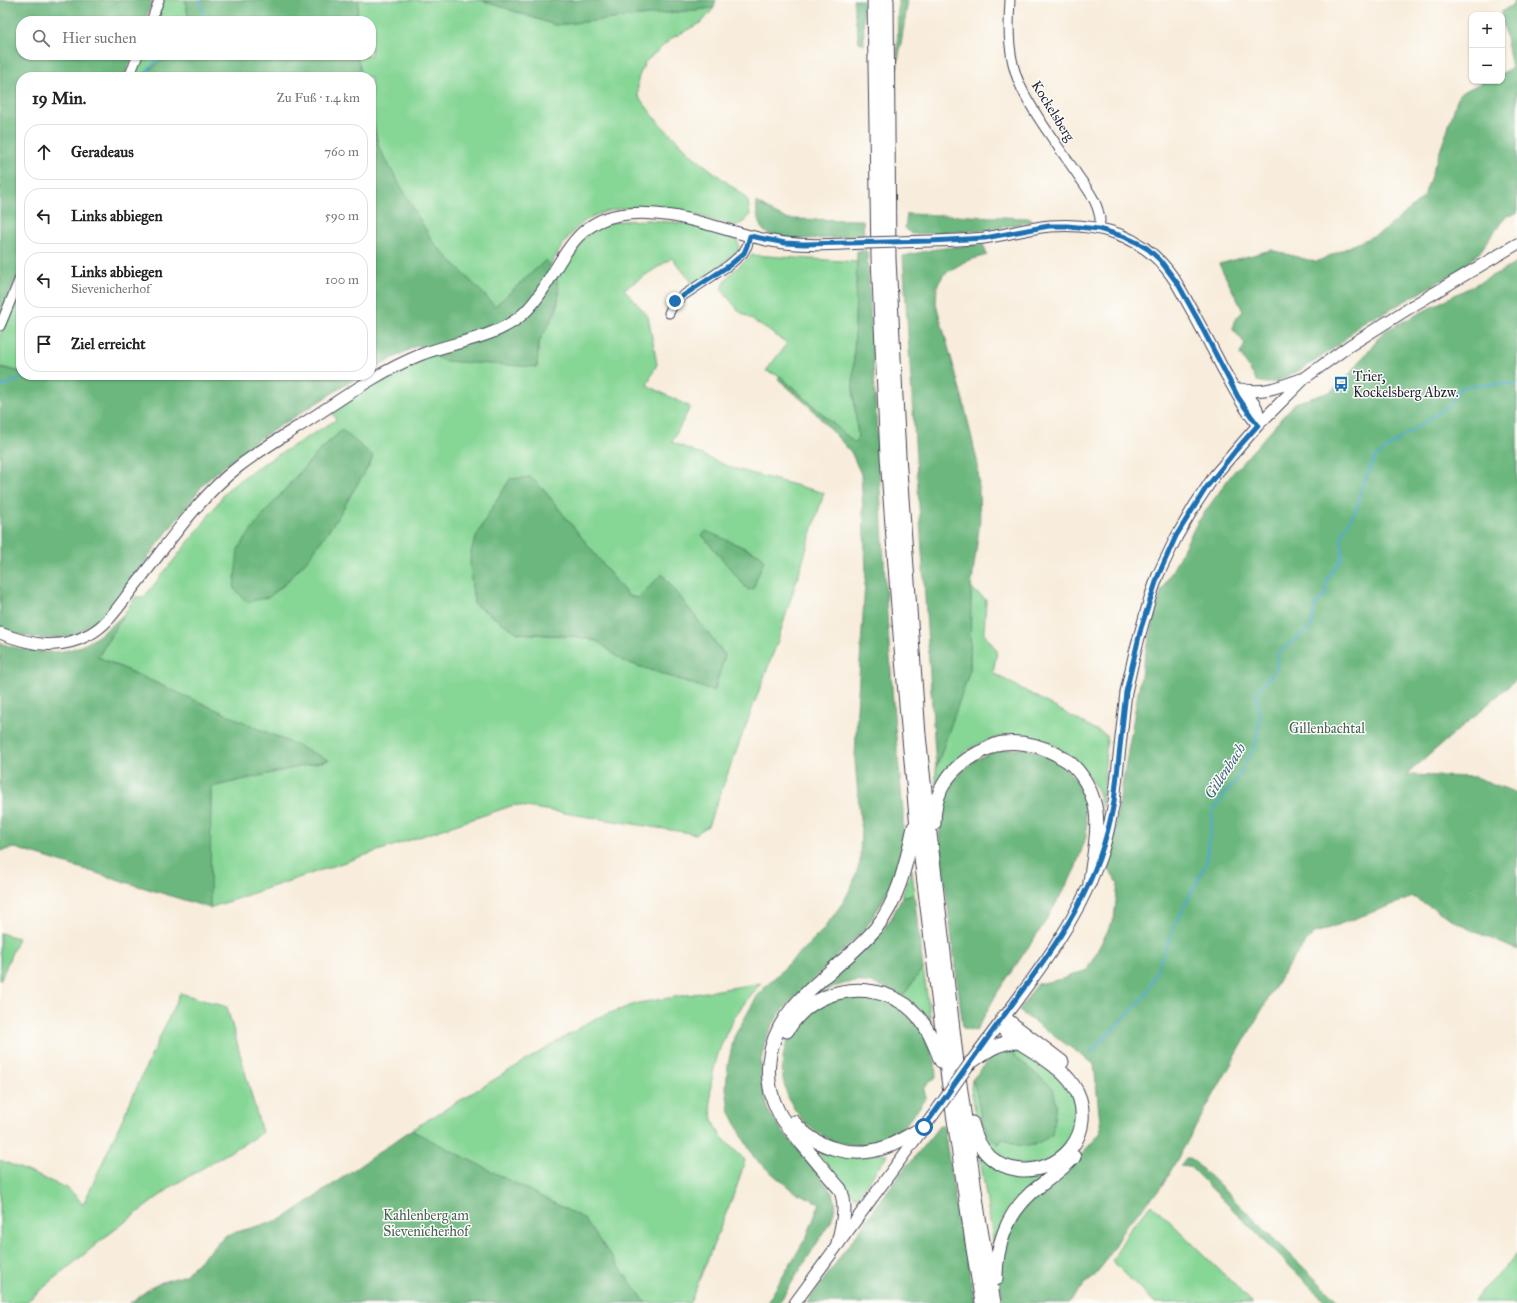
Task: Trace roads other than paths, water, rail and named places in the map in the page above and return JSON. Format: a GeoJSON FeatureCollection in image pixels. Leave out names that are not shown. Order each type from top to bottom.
{"type":"FeatureCollection","features":[{"type":"Feature","properties":{"kind":"highway"},"geometry":{"type":"LineString","coordinates":[[874,0],[877,221],[887,457],[901,648],[916,817],[948,1079],[982,1303]]}},
{"type":"Feature","properties":{"kind":"highway"},"geometry":{"type":"LineString","coordinates":[[887,0],[889,259],[899,456],[919,735],[932,852],[974,1132],[985,1151],[996,1161],[1014,1169],[1031,1170],[1042,1168],[1060,1160],[1073,1147],[1081,1128],[1082,1106],[1076,1090],[1064,1074],[1008,1035],[1004,1030],[1003,1017]]}},
{"type":"Feature","properties":{"kind":"highway"},"geometry":{"type":"LineString","coordinates":[[932,852],[934,816],[937,802],[941,789],[954,771],[973,755],[1001,743],[1021,743],[1038,746],[1069,762],[1081,776],[1090,791],[1095,806],[1097,822],[1090,882]]}},
{"type":"Feature","properties":{"kind":"highway"},"geometry":{"type":"LineString","coordinates":[[838,1243],[844,1215],[844,1197],[840,1189],[778,1112],[770,1093],[768,1072],[770,1054],[774,1039],[782,1023],[796,1003],[859,946],[876,927],[887,911],[897,892],[904,873],[916,817]]}},
{"type":"Feature","properties":{"kind":"highway"},"geometry":{"type":"LineString","coordinates":[[924,1127],[885,1147],[869,1152],[846,1152],[818,1142],[807,1135],[795,1123],[785,1108],[779,1092],[776,1076],[777,1057],[781,1040],[792,1022],[805,1008],[818,1000],[835,992],[852,990],[873,991],[893,998],[907,1006],[930,1032],[948,1079]]}},
{"type":"Feature","properties":{"kind":"highway"},"geometry":{"type":"LineString","coordinates":[[995,1303],[997,1256],[1002,1235],[1008,1222],[1024,1199],[1059,1172],[1078,1152],[1087,1135],[1091,1116],[1088,1097],[1084,1086],[1076,1075],[1066,1065],[1003,1017]]}},
{"type":"Feature","properties":{"kind":"highway"},"geometry":{"type":"LineString","coordinates":[[964,1063],[997,1045],[1006,1042],[1018,1042]]}},
{"type":"Feature","properties":{"kind":"highway"},"geometry":{"type":"LineString","coordinates":[[964,1063],[979,1218],[995,1303]]}},
{"type":"Feature","properties":{"kind":"main road"},"geometry":{"type":"LineString","coordinates":[[376,378],[421,354],[494,332],[518,318],[534,302],[568,248],[581,233],[596,221],[620,215],[669,215],[695,220],[750,236],[785,243],[866,243],[985,238],[1049,226],[1083,226],[1125,237],[1138,243],[1160,260],[1178,284],[1238,397],[1258,425]]}},
{"type":"Feature","properties":{"kind":"main road"},"geometry":{"type":"LineString","coordinates":[[795,1303],[939,1107],[964,1063],[1003,1017],[1041,965],[1075,914],[1103,850],[1111,819],[1115,796],[1126,692],[1134,652],[1150,598],[1176,536],[1215,475],[1258,425],[1306,377],[1349,346],[1414,305],[1517,244]]}},
{"type":"Feature","properties":{"kind":"main road"},"geometry":{"type":"LineString","coordinates":[[1215,475],[1233,459],[1269,419],[1349,346]]}},
{"type":"Feature","properties":{"kind":"main road"},"geometry":{"type":"LineString","coordinates":[[1226,375],[1258,408],[1258,425]]}},
{"type":"Feature","properties":{"kind":"main road"},"geometry":{"type":"LineString","coordinates":[[1240,389],[1262,391],[1306,377]]}},
{"type":"Feature","properties":{"kind":"main road"},"geometry":{"type":"LineString","coordinates":[[0,633],[32,644],[54,645],[91,634],[108,620],[173,536],[208,496],[237,467],[372,380]]}},
{"type":"Feature","properties":{"kind":"street"},"geometry":{"type":"LineString","coordinates":[[153,16],[159,0]]}},
{"type":"Feature","properties":{"kind":"street","name":"Kockelsberg"},"geometry":{"type":"LineString","coordinates":[[1010,0],[1008,21],[1009,46],[1013,67],[1018,80],[1030,104],[1096,203],[1100,214],[1099,229]]}},
{"type":"Feature","properties":{"kind":"street"},"geometry":{"type":"LineString","coordinates":[[131,72],[136,60]]}},
{"type":"Feature","properties":{"kind":"street"},"geometry":{"type":"LineString","coordinates":[[669,313],[675,301],[730,265],[744,253],[750,236]]}},
{"type":"Feature","properties":{"kind":"street"},"geometry":{"type":"LineString","coordinates":[[0,326],[16,288]]}},
{"type":"Feature","properties":{"kind":"waterway"},"geometry":{"type":"LineString","coordinates":[[200,0],[205,16]]}},
{"type":"Feature","properties":{"kind":"waterway"},"geometry":{"type":"LineString","coordinates":[[146,72],[150,66],[158,60]]}},
{"type":"Feature","properties":{"kind":"waterway"},"geometry":{"type":"LineString","coordinates":[[0,387],[18,380]]}},
{"type":"Feature","properties":{"kind":"waterway","name":"Gillenbach"},"geometry":{"type":"LineString","coordinates":[[1090,1053],[1147,994],[1174,927],[1206,864],[1213,810],[1235,782],[1256,743],[1260,718],[1256,693],[1276,669],[1278,653],[1312,626],[1315,604],[1325,596],[1327,579],[1342,558],[1342,534],[1356,510],[1360,491],[1375,458],[1405,435],[1449,406],[1461,387],[1492,384],[1517,384]]}},
{"type":"Feature","properties":{"kind":"place","name":"Trier, Kockelsberg Abzw."},"geometry":{"type":"Point","coordinates":[1341,384]}},
{"type":"Feature","properties":{"kind":"park label","name":"Gillenbachtal"},"geometry":{"type":"Point","coordinates":[1327,728]}},
{"type":"Feature","properties":{"kind":"park label","name":"Kahlenberg am Sievenicherhof"},"geometry":{"type":"Point","coordinates":[426,1224]}}]}
